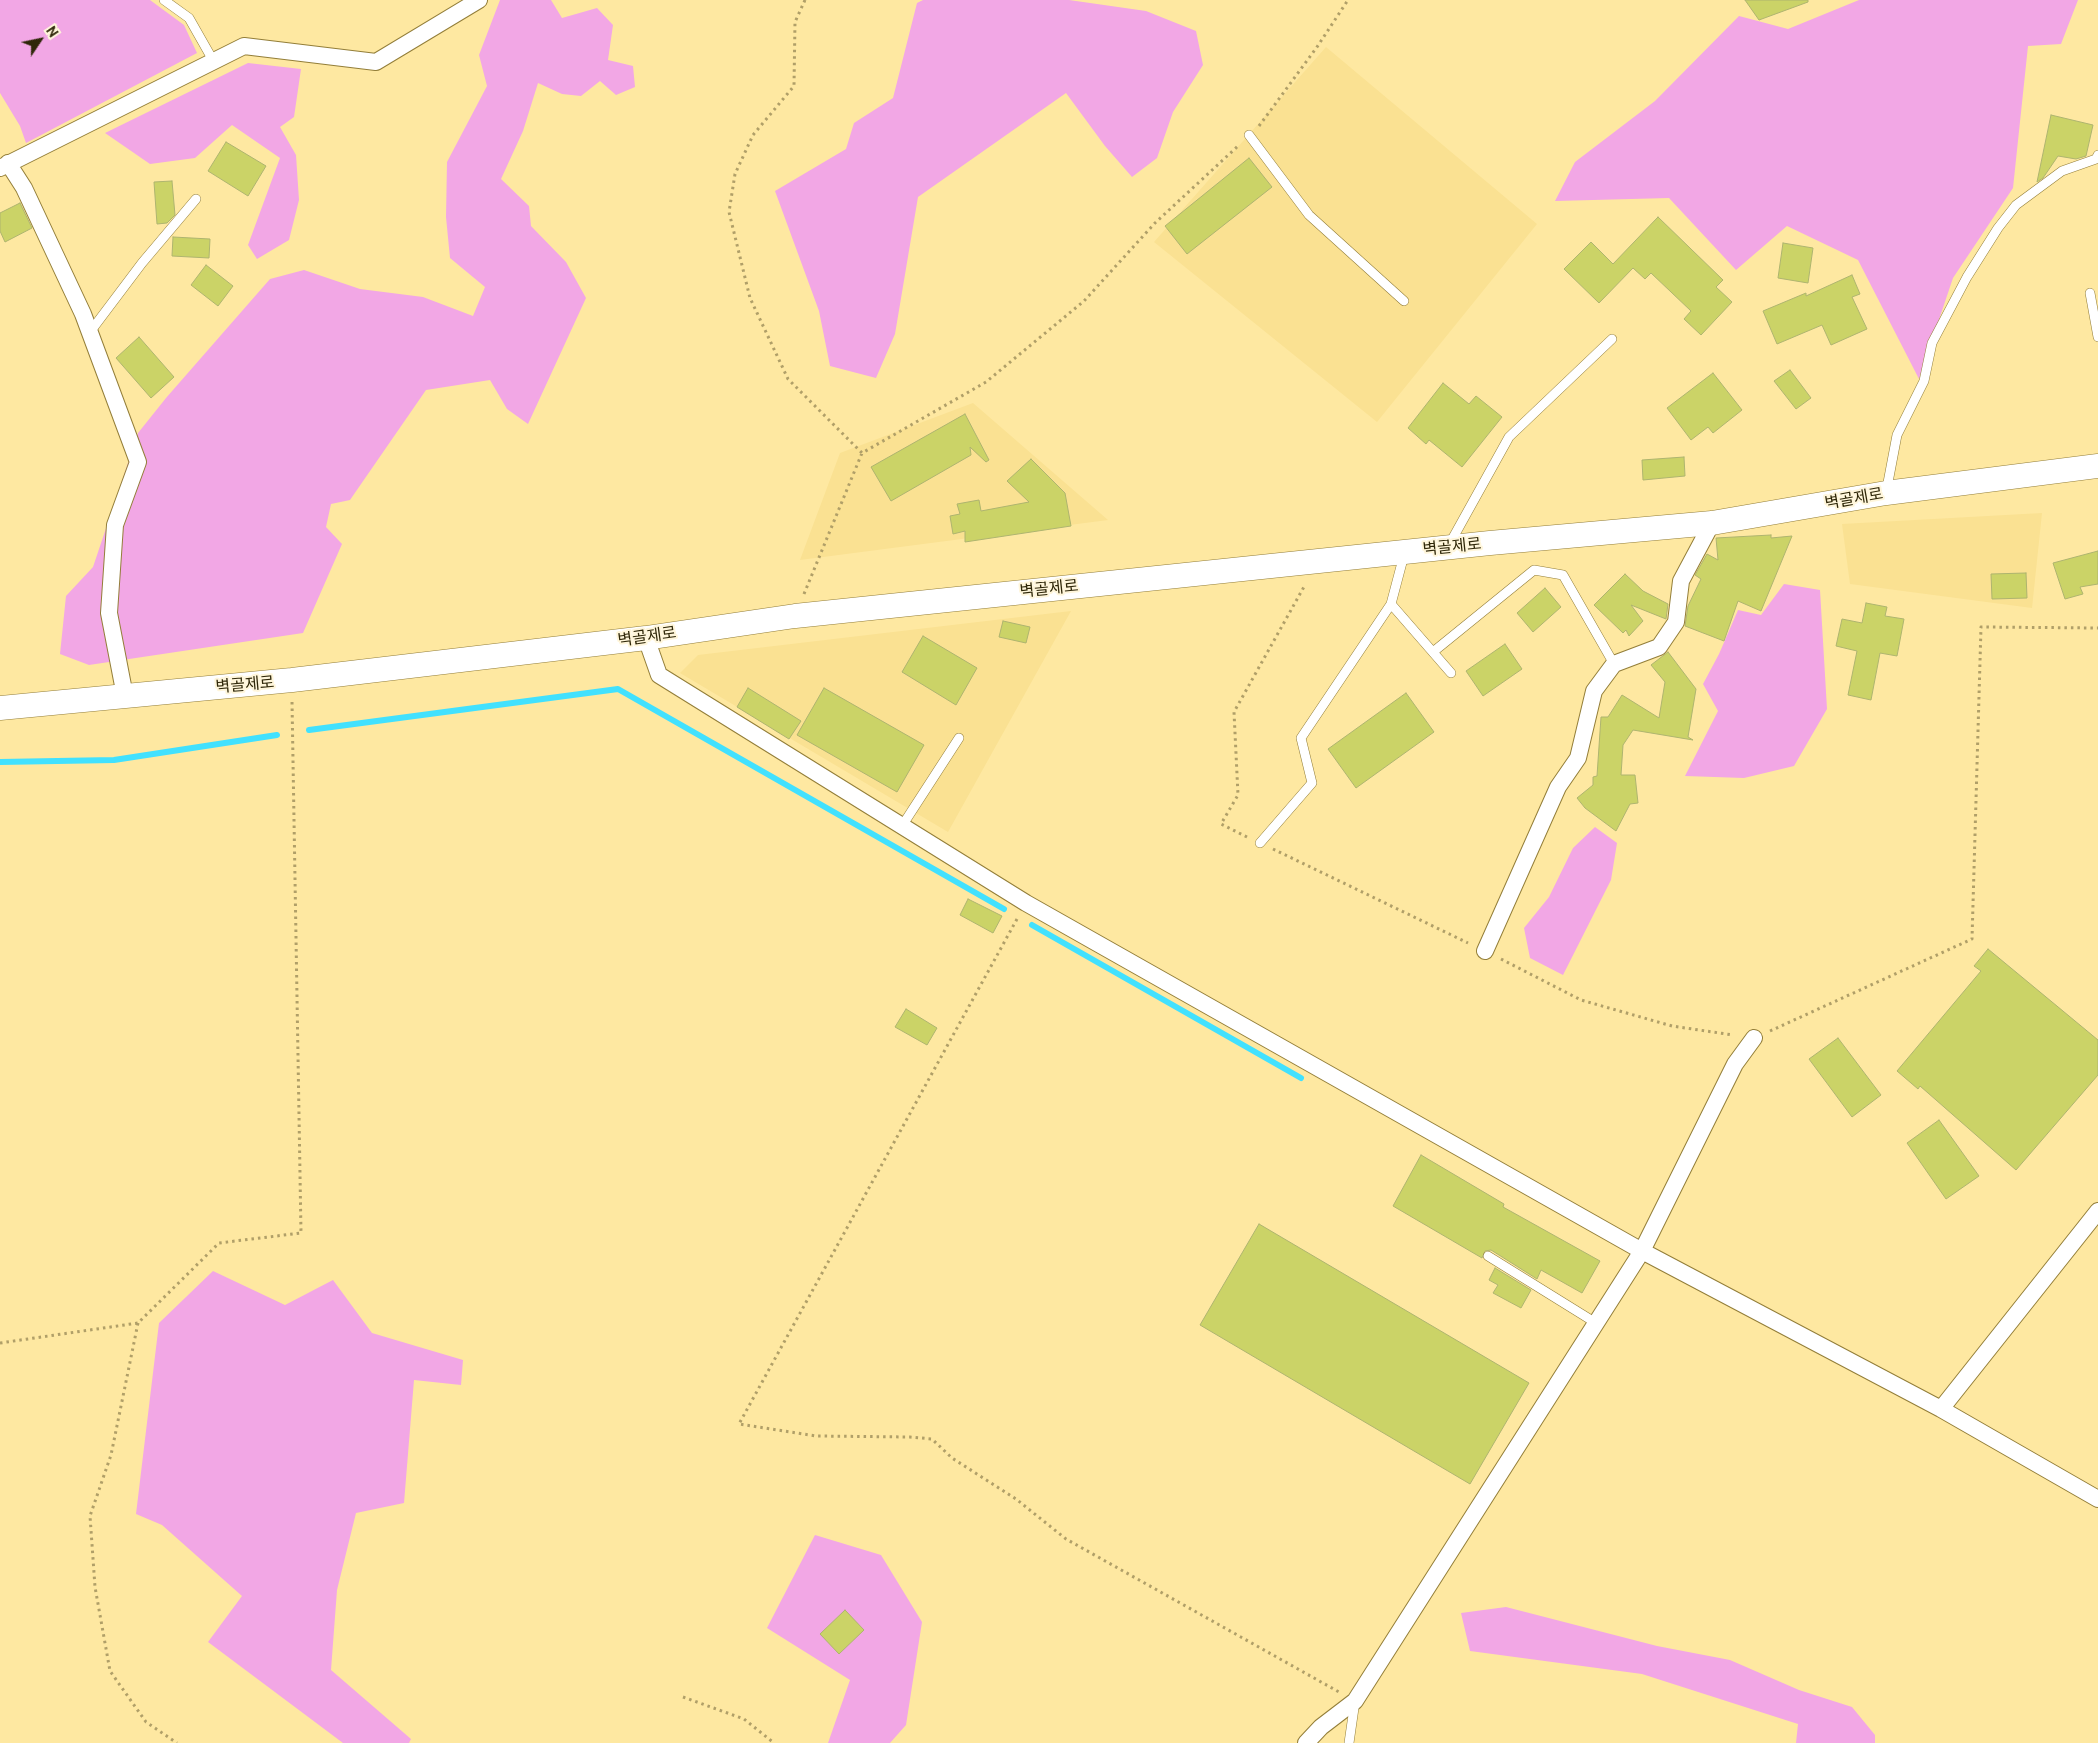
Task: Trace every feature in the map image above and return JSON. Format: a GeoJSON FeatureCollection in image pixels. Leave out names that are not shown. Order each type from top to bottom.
{"type":"FeatureCollection","features":[{"type":"Feature","properties":{"kind":"street"},"geometry":{"type":"LineString","coordinates":[[124,696],[109,613],[115,525],[138,462],[90,332],[24,188],[4,165],[244,46],[376,62],[479,0]]}},
{"type":"Feature","properties":{"kind":"street","name":"벽골제로"},"geometry":{"type":"LineString","coordinates":[[0,708],[292,680],[646,638],[795,616],[1319,560],[1712,523],[1886,493],[2098,466]]}},
{"type":"Feature","properties":{"kind":"street"},"geometry":{"type":"LineString","coordinates":[[1485,951],[1558,787],[1578,758],[1594,691],[1614,664],[1660,647],[1676,622],[1681,581],[1712,523]]}},
{"type":"Feature","properties":{"kind":"street"},"geometry":{"type":"LineString","coordinates":[[646,638],[659,675],[1026,903],[1642,1251],[1941,1409],[2098,1499]]}},
{"type":"Feature","properties":{"kind":"street"},"geometry":{"type":"LineString","coordinates":[[1306,1743],[1321,1727],[1355,1701],[1642,1251],[1735,1064],[1754,1038]]}},
{"type":"Feature","properties":{"kind":"street"},"geometry":{"type":"LineString","coordinates":[[1941,1409],[2098,1211]]}},
{"type":"Feature","properties":{"kind":"lane"},"geometry":{"type":"LineString","coordinates":[[164,0],[188,18],[214,62]]}},
{"type":"Feature","properties":{"kind":"lane"},"geometry":{"type":"LineString","coordinates":[[1250,135],[1309,215],[1404,301]]}},
{"type":"Feature","properties":{"kind":"lane"},"geometry":{"type":"LineString","coordinates":[[1886,493],[1897,435],[1924,381],[1932,344],[1967,276],[2016,204],[2062,171],[2096,159],[2098,155]]}},
{"type":"Feature","properties":{"kind":"lane"},"geometry":{"type":"LineString","coordinates":[[90,332],[196,198]]}},
{"type":"Feature","properties":{"kind":"lane"},"geometry":{"type":"LineString","coordinates":[[2090,293],[2098,337]]}},
{"type":"Feature","properties":{"kind":"lane"},"geometry":{"type":"LineString","coordinates":[[1448,548],[1509,437],[1612,339]]}},
{"type":"Feature","properties":{"kind":"lane"},"geometry":{"type":"LineString","coordinates":[[1260,843],[1312,783],[1301,738],[1391,604],[1404,552]]}},
{"type":"Feature","properties":{"kind":"lane"},"geometry":{"type":"LineString","coordinates":[[1433,652],[1534,570],[1563,576],[1614,664]]}},
{"type":"Feature","properties":{"kind":"lane"},"geometry":{"type":"LineString","coordinates":[[1391,604],[1450,673]]}},
{"type":"Feature","properties":{"kind":"lane"},"geometry":{"type":"LineString","coordinates":[[902,826],[959,738]]}},
{"type":"Feature","properties":{"kind":"lane"},"geometry":{"type":"LineString","coordinates":[[1488,1256],[1596,1322]]}},
{"type":"Feature","properties":{"kind":"lane"},"geometry":{"type":"LineString","coordinates":[[1348,1743],[1355,1701]]}},
{"type":"Feature","properties":{"kind":"path"},"geometry":{"type":"LineString","coordinates":[[805,0],[795,22],[794,86],[753,135],[735,174],[729,212],[750,298],[788,379],[862,453]]}},
{"type":"Feature","properties":{"kind":"path"},"geometry":{"type":"LineString","coordinates":[[795,616],[862,453],[986,382],[1084,302],[1155,223],[1260,125],[1317,47],[1348,0]]}},
{"type":"Feature","properties":{"kind":"path"},"geometry":{"type":"LineString","coordinates":[[1319,560],[1234,712],[1238,795],[1221,824],[1485,951],[1581,1000],[1672,1026],[1754,1038],[1972,939],[1981,627],[2098,628]]}},
{"type":"Feature","properties":{"kind":"path"},"geometry":{"type":"LineString","coordinates":[[177,1743],[146,1722],[110,1671],[95,1587],[90,1516],[111,1455],[138,1323],[218,1243],[301,1232],[292,680]]}},
{"type":"Feature","properties":{"kind":"path"},"geometry":{"type":"LineString","coordinates":[[1026,903],[739,1424],[816,1436],[932,1439],[952,1458],[1016,1499],[1066,1539],[1355,1701]]}},
{"type":"Feature","properties":{"kind":"path"},"geometry":{"type":"LineString","coordinates":[[0,1343],[138,1323]]}},
{"type":"Feature","properties":{"kind":"path"},"geometry":{"type":"LineString","coordinates":[[683,1697],[744,1719],[774,1743]]}},
{"type":"Feature","properties":{"kind":"shaded area"},"geometry":{"type":"Polygon","coordinates":[[[0,0],[150,0],[184,25],[197,53],[26,143],[20,126],[0,93],[0,0]]]}},
{"type":"Feature","properties":{"kind":"shaded area"},"geometry":{"type":"Polygon","coordinates":[[[500,0],[551,0],[562,18],[597,8],[613,25],[608,60],[633,66],[635,87],[616,95],[600,81],[581,96],[562,94],[538,83],[523,131],[501,179],[529,206],[531,226],[566,262],[586,298],[528,424],[507,409],[490,380],[426,390],[350,500],[331,504],[326,527],[342,544],[303,633],[89,665],[60,654],[66,596],[93,567],[138,433],[166,398],[270,279],[304,270],[360,289],[423,297],[473,316],[485,287],[450,258],[446,217],[447,162],[487,86],[479,55],[500,0]]]}},
{"type":"Feature","properties":{"kind":"shaded area"},"geometry":{"type":"Polygon","coordinates":[[[923,0],[1069,0],[1146,11],[1196,31],[1203,65],[1173,112],[1157,158],[1132,177],[1105,146],[1066,93],[918,197],[895,334],[876,378],[830,366],[819,311],[775,191],[846,149],[854,123],[893,98],[917,3],[923,0]]]}},
{"type":"Feature","properties":{"kind":"shaded area"},"geometry":{"type":"Polygon","coordinates":[[[1859,0],[2078,0],[2061,44],[2028,46],[2013,188],[1953,278],[1919,379],[1858,260],[1787,226],[1736,270],[1669,198],[1555,201],[1575,162],[1655,101],[1739,16],[1788,29],[1859,0]]]}},
{"type":"Feature","properties":{"kind":"shaded area"},"geometry":{"type":"Polygon","coordinates":[[[1326,47],[1537,224],[1377,422],[1154,242],[1326,47]]]}},
{"type":"Feature","properties":{"kind":"shaded area"},"geometry":{"type":"Polygon","coordinates":[[[248,63],[301,69],[294,117],[280,127],[296,155],[299,200],[289,240],[257,259],[248,245],[280,158],[232,125],[195,158],[150,164],[105,133],[248,63]]]}},
{"type":"Feature","properties":{"kind":"shaded area"},"geometry":{"type":"Polygon","coordinates":[[[973,403],[1108,520],[800,560],[840,453],[973,403]]]}},
{"type":"Feature","properties":{"kind":"shaded area"},"geometry":{"type":"Polygon","coordinates":[[[2042,513],[2032,608],[1850,584],[1842,524],[2042,513]]]}},
{"type":"Feature","properties":{"kind":"shaded area"},"geometry":{"type":"Polygon","coordinates":[[[1784,584],[1820,590],[1827,709],[1794,766],[1744,778],[1685,776],[1718,711],[1703,684],[1719,654],[1738,610],[1761,615],[1784,584]]]}},
{"type":"Feature","properties":{"kind":"shaded area"},"geometry":{"type":"Polygon","coordinates":[[[1071,611],[948,832],[680,673],[698,655],[1071,611]]]}},
{"type":"Feature","properties":{"kind":"shaded area"},"geometry":{"type":"Polygon","coordinates":[[[1595,827],[1617,843],[1611,880],[1563,975],[1530,958],[1524,928],[1549,897],[1573,848],[1595,827]]]}},
{"type":"Feature","properties":{"kind":"shaded area"},"geometry":{"type":"Polygon","coordinates":[[[213,1271],[285,1305],[333,1280],[372,1333],[463,1360],[461,1385],[414,1380],[404,1503],[356,1513],[337,1590],[331,1670],[411,1739],[409,1743],[343,1743],[208,1642],[242,1596],[162,1525],[136,1514],[159,1323],[213,1271]]]}},
{"type":"Feature","properties":{"kind":"shaded area"},"geometry":{"type":"Polygon","coordinates":[[[815,1535],[881,1555],[922,1622],[906,1725],[890,1743],[828,1743],[850,1680],[767,1628],[815,1535]]]}},
{"type":"Feature","properties":{"kind":"shaded area"},"geometry":{"type":"Polygon","coordinates":[[[1506,1607],[1657,1646],[1730,1660],[1799,1690],[1852,1707],[1875,1735],[1875,1743],[1796,1743],[1798,1724],[1642,1674],[1470,1651],[1461,1613],[1506,1607]]]}},
{"type":"Feature","properties":{"kind":"building"},"geometry":{"type":"Polygon","coordinates":[[[1745,0],[1808,0],[1808,2],[1759,20],[1745,0]]]}},
{"type":"Feature","properties":{"kind":"building"},"geometry":{"type":"Polygon","coordinates":[[[2051,115],[2093,125],[2086,156],[2076,159],[2058,156],[2043,178],[2037,182],[2051,115]]]}},
{"type":"Feature","properties":{"kind":"building"},"geometry":{"type":"Polygon","coordinates":[[[226,142],[266,166],[248,196],[208,171],[226,142]]]}},
{"type":"Feature","properties":{"kind":"building"},"geometry":{"type":"Polygon","coordinates":[[[1249,158],[1272,187],[1187,254],[1165,226],[1249,158]]]}},
{"type":"Feature","properties":{"kind":"building"},"geometry":{"type":"Polygon","coordinates":[[[172,181],[175,215],[167,223],[157,224],[154,182],[172,181]]]}},
{"type":"Feature","properties":{"kind":"building"},"geometry":{"type":"Polygon","coordinates":[[[20,203],[32,228],[5,242],[0,231],[0,213],[20,203]]]}},
{"type":"Feature","properties":{"kind":"building"},"geometry":{"type":"Polygon","coordinates":[[[1658,217],[1723,280],[1716,287],[1732,302],[1701,335],[1684,319],[1691,311],[1651,273],[1645,279],[1633,268],[1599,303],[1564,269],[1591,242],[1613,264],[1658,217]]]}},
{"type":"Feature","properties":{"kind":"building"},"geometry":{"type":"Polygon","coordinates":[[[173,237],[210,239],[209,258],[172,256],[173,237]]]}},
{"type":"Feature","properties":{"kind":"building"},"geometry":{"type":"Polygon","coordinates":[[[1783,243],[1813,248],[1808,283],[1778,278],[1783,243]]]}},
{"type":"Feature","properties":{"kind":"building"},"geometry":{"type":"Polygon","coordinates":[[[206,265],[233,286],[218,306],[191,285],[206,265]]]}},
{"type":"Feature","properties":{"kind":"building"},"geometry":{"type":"Polygon","coordinates":[[[1852,275],[1860,294],[1852,297],[1867,329],[1831,345],[1822,325],[1777,344],[1763,311],[1806,293],[1806,296],[1852,275]]]}},
{"type":"Feature","properties":{"kind":"building"},"geometry":{"type":"Polygon","coordinates":[[[139,337],[174,377],[151,398],[116,358],[139,337]]]}},
{"type":"Feature","properties":{"kind":"building"},"geometry":{"type":"Polygon","coordinates":[[[1790,370],[1811,398],[1796,409],[1774,381],[1790,370]]]}},
{"type":"Feature","properties":{"kind":"building"},"geometry":{"type":"Polygon","coordinates":[[[1713,373],[1742,410],[1713,433],[1708,427],[1691,440],[1667,408],[1713,373]]]}},
{"type":"Feature","properties":{"kind":"building"},"geometry":{"type":"Polygon","coordinates":[[[1443,383],[1469,404],[1476,396],[1502,417],[1462,467],[1429,440],[1426,444],[1408,428],[1443,383]]]}},
{"type":"Feature","properties":{"kind":"building"},"geometry":{"type":"Polygon","coordinates":[[[965,414],[989,460],[986,462],[970,447],[971,455],[891,501],[871,467],[965,414]]]}},
{"type":"Feature","properties":{"kind":"building"},"geometry":{"type":"Polygon","coordinates":[[[1684,457],[1685,476],[1643,480],[1642,460],[1684,457]]]}},
{"type":"Feature","properties":{"kind":"building"},"geometry":{"type":"Polygon","coordinates":[[[1031,459],[1065,493],[1071,526],[965,542],[965,531],[953,534],[950,516],[960,514],[957,504],[979,500],[981,511],[1029,502],[1007,481],[1031,459]]]}},
{"type":"Feature","properties":{"kind":"building"},"geometry":{"type":"Polygon","coordinates":[[[1771,535],[1771,538],[1792,536],[1761,611],[1738,601],[1724,641],[1685,626],[1688,606],[1701,579],[1695,575],[1707,554],[1718,560],[1716,538],[1771,535]]]}},
{"type":"Feature","properties":{"kind":"building"},"geometry":{"type":"Polygon","coordinates":[[[2098,551],[2098,584],[2080,587],[2083,594],[2065,599],[2053,563],[2098,551]]]}},
{"type":"Feature","properties":{"kind":"building"},"geometry":{"type":"Polygon","coordinates":[[[2026,573],[2027,598],[1992,599],[1991,574],[2026,573]]]}},
{"type":"Feature","properties":{"kind":"building"},"geometry":{"type":"Polygon","coordinates":[[[1625,574],[1643,591],[1668,604],[1666,619],[1631,605],[1643,621],[1629,636],[1626,630],[1623,633],[1594,605],[1625,574]]]}},
{"type":"Feature","properties":{"kind":"building"},"geometry":{"type":"Polygon","coordinates":[[[1545,588],[1561,607],[1533,632],[1517,613],[1545,588]]]}},
{"type":"Feature","properties":{"kind":"building"},"geometry":{"type":"Polygon","coordinates":[[[1866,603],[1887,607],[1885,616],[1904,619],[1897,656],[1880,653],[1871,700],[1848,695],[1857,651],[1836,646],[1842,619],[1862,623],[1866,603]]]}},
{"type":"Feature","properties":{"kind":"building"},"geometry":{"type":"Polygon","coordinates":[[[1003,621],[1030,627],[1026,643],[999,637],[1003,621]]]}},
{"type":"Feature","properties":{"kind":"building"},"geometry":{"type":"Polygon","coordinates":[[[923,636],[977,668],[956,705],[902,672],[923,636]]]}},
{"type":"Feature","properties":{"kind":"building"},"geometry":{"type":"Polygon","coordinates":[[[1505,644],[1522,669],[1483,696],[1466,671],[1505,644]]]}},
{"type":"Feature","properties":{"kind":"building"},"geometry":{"type":"Polygon","coordinates":[[[1668,652],[1696,689],[1688,737],[1693,740],[1633,730],[1623,745],[1621,775],[1635,775],[1638,803],[1630,804],[1616,831],[1585,808],[1577,798],[1593,785],[1593,777],[1597,776],[1601,717],[1608,717],[1622,695],[1659,718],[1665,682],[1651,665],[1668,652]]]}},
{"type":"Feature","properties":{"kind":"building"},"geometry":{"type":"Polygon","coordinates":[[[748,688],[801,721],[789,739],[737,707],[748,688]]]}},
{"type":"Feature","properties":{"kind":"building"},"geometry":{"type":"Polygon","coordinates":[[[824,688],[924,745],[897,792],[797,735],[824,688]]]}},
{"type":"Feature","properties":{"kind":"building"},"geometry":{"type":"Polygon","coordinates":[[[1406,693],[1434,732],[1356,788],[1328,749],[1406,693]]]}},
{"type":"Feature","properties":{"kind":"building"},"geometry":{"type":"Polygon","coordinates":[[[968,899],[1002,916],[993,933],[960,915],[968,899]]]}},
{"type":"Feature","properties":{"kind":"building"},"geometry":{"type":"Polygon","coordinates":[[[1988,949],[2098,1040],[2098,1075],[2016,1170],[1920,1086],[1918,1089],[1897,1071],[1981,971],[1974,966],[1988,949]]]}},
{"type":"Feature","properties":{"kind":"building"},"geometry":{"type":"Polygon","coordinates":[[[906,1009],[937,1028],[927,1045],[895,1027],[906,1009]]]}},
{"type":"Feature","properties":{"kind":"building"},"geometry":{"type":"Polygon","coordinates":[[[1838,1038],[1881,1095],[1852,1117],[1809,1059],[1838,1038]]]}},
{"type":"Feature","properties":{"kind":"building"},"geometry":{"type":"Polygon","coordinates":[[[1939,1120],[1979,1176],[1946,1199],[1907,1143],[1939,1120]]]}},
{"type":"Feature","properties":{"kind":"building"},"geometry":{"type":"Polygon","coordinates":[[[1421,1155],[1504,1204],[1503,1207],[1600,1261],[1582,1293],[1541,1270],[1537,1279],[1491,1250],[1485,1251],[1482,1258],[1393,1206],[1421,1155]]]}},
{"type":"Feature","properties":{"kind":"building"},"geometry":{"type":"Polygon","coordinates":[[[1259,1224],[1529,1383],[1470,1484],[1200,1325],[1259,1224]]]}},
{"type":"Feature","properties":{"kind":"building"},"geometry":{"type":"Polygon","coordinates":[[[1495,1268],[1531,1290],[1521,1308],[1493,1293],[1498,1285],[1489,1280],[1495,1268]]]}},
{"type":"Feature","properties":{"kind":"building"},"geometry":{"type":"Polygon","coordinates":[[[845,1610],[864,1630],[839,1654],[820,1634],[845,1610]]]}},
{"type":"Feature","properties":{"kind":"waterway"},"geometry":{"type":"LineString","coordinates":[[309,730],[618,689],[1004,909]]}},
{"type":"Feature","properties":{"kind":"waterway"},"geometry":{"type":"LineString","coordinates":[[0,762],[114,760],[277,735]]}},
{"type":"Feature","properties":{"kind":"waterway"},"geometry":{"type":"LineString","coordinates":[[1032,925],[1301,1078]]}}]}
